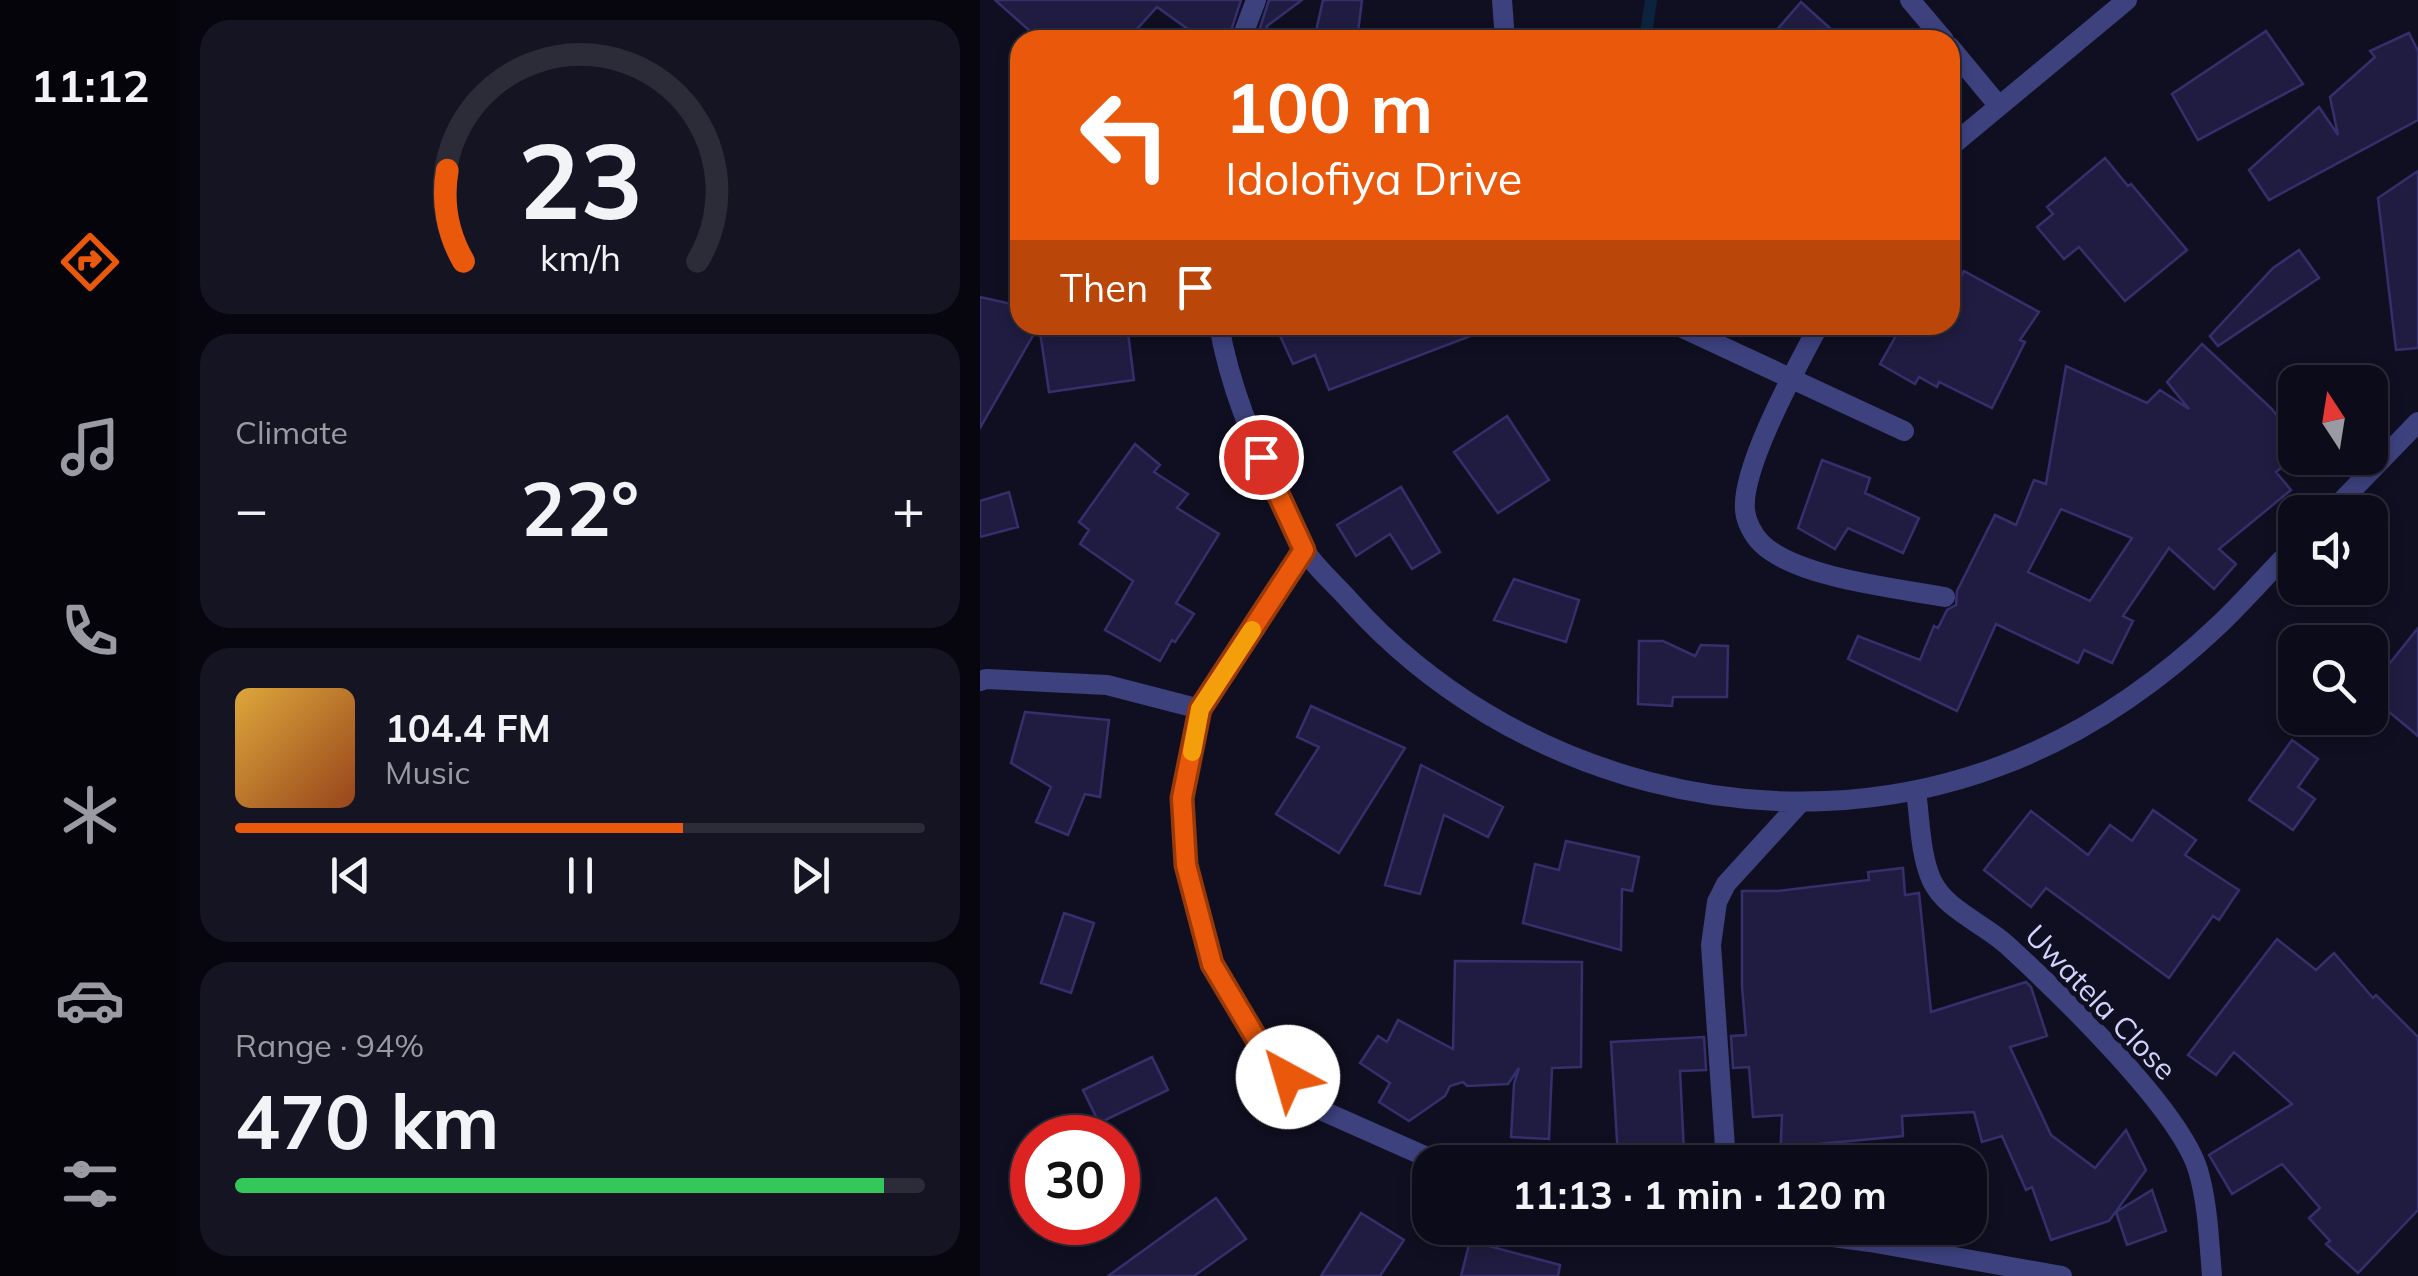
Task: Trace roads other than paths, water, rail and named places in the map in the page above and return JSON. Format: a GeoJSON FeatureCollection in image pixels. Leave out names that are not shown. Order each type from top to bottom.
{"type":"FeatureCollection","features":[{"type":"Feature","properties":{"kind":"street"},"geometry":{"type":"LineString","coordinates":[[1245,30],[1256,0]]}},
{"type":"Feature","properties":{"kind":"street"},"geometry":{"type":"LineString","coordinates":[[1502,0],[1504,30]]}},
{"type":"Feature","properties":{"kind":"street"},"geometry":{"type":"LineString","coordinates":[[1910,0],[1936,30]]}},
{"type":"Feature","properties":{"kind":"street"},"geometry":{"type":"LineString","coordinates":[[1960,138],[2127,0]]}},
{"type":"Feature","properties":{"kind":"street"},"geometry":{"type":"LineString","coordinates":[[1960,60],[1998,105]]}},
{"type":"Feature","properties":{"kind":"street"},"geometry":{"type":"LineString","coordinates":[[1222,335],[1228,375],[1304,550],[1387,642],[1436,680],[1525,736],[1586,763],[1670,789],[1800,803],[1916,791],[2000,766],[2078,730],[2163,674],[2222,622],[2278,564]]}},
{"type":"Feature","properties":{"kind":"street"},"geometry":{"type":"LineString","coordinates":[[1697,335],[1904,431]]}},
{"type":"Feature","properties":{"kind":"street"},"geometry":{"type":"LineString","coordinates":[[1814,335],[1790,379],[1747,490],[1745,509],[1750,530],[1763,545],[1799,565],[1857,581],[1945,597]]}},
{"type":"Feature","properties":{"kind":"street"},"geometry":{"type":"LineString","coordinates":[[2347,495],[2418,422]]}},
{"type":"Feature","properties":{"kind":"street"},"geometry":{"type":"LineString","coordinates":[[1304,550],[1200,709],[1182,798],[1186,865],[1212,964],[1262,1048],[1314,1107],[1412,1150]]}},
{"type":"Feature","properties":{"kind":"street"},"geometry":{"type":"LineString","coordinates":[[980,682],[986,679],[1107,684],[1200,709]]}},
{"type":"Feature","properties":{"kind":"street","name":"Uwatela Close"},"geometry":{"type":"LineString","coordinates":[[1916,791],[1930,878],[1940,894],[2007,945],[2056,993],[2177,1130],[2197,1167],[2206,1206],[2212,1276]]}},
{"type":"Feature","properties":{"kind":"street"},"geometry":{"type":"LineString","coordinates":[[1725,1145],[1711,945],[1717,902],[1726,884],[1800,803]]}},
{"type":"Feature","properties":{"kind":"street"},"geometry":{"type":"LineString","coordinates":[[1887,1245],[2062,1276]]}},
{"type":"Feature","properties":{"kind":"waterway"},"geometry":{"type":"LineString","coordinates":[[1646,30],[1651,0]]}}]}
